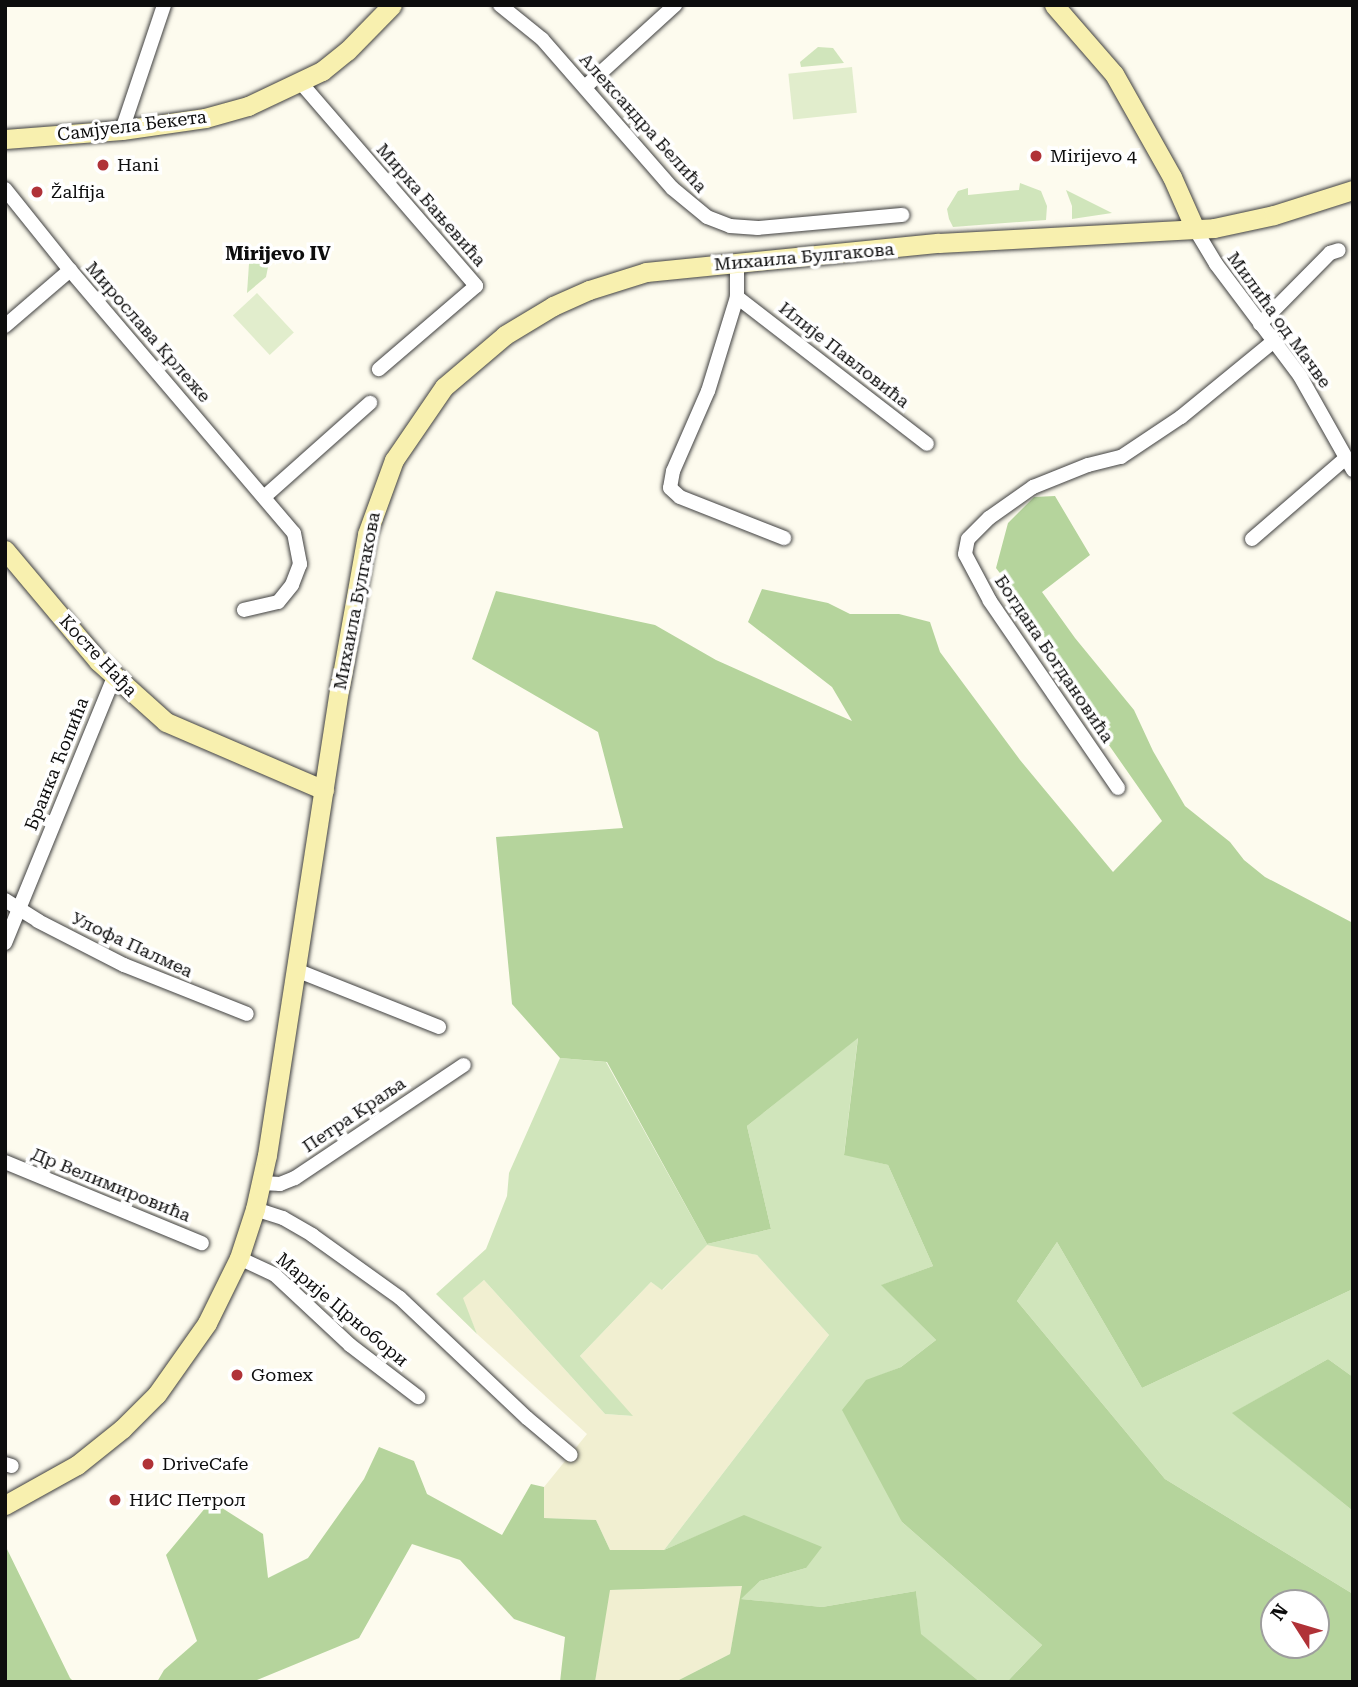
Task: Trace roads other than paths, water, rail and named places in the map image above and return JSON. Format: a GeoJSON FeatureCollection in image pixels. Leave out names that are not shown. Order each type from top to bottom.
{"type":"FeatureCollection","features":[{"type":"Feature","properties":{"kind":"street"},"geometry":{"type":"LineString","coordinates":[[122,130],[164,5]]}},
{"type":"Feature","properties":{"kind":"street","name":"Самјуела Бекета"},"geometry":{"type":"LineString","coordinates":[[5,139],[122,130],[227,113],[301,83],[348,51],[392,5]]}},
{"type":"Feature","properties":{"kind":"street","name":"Александра Белића"},"geometry":{"type":"LineString","coordinates":[[500,5],[542,39],[672,188],[695,209],[720,223],[776,228],[902,215]]}},
{"type":"Feature","properties":{"kind":"street"},"geometry":{"type":"LineString","coordinates":[[585,87],[675,5]]}},
{"type":"Feature","properties":{"kind":"street"},"geometry":{"type":"LineString","coordinates":[[1054,5],[1114,74],[1166,166],[1195,229]]}},
{"type":"Feature","properties":{"kind":"street","name":"Мирка Бањевића"},"geometry":{"type":"LineString","coordinates":[[301,83],[477,286],[379,369]]}},
{"type":"Feature","properties":{"kind":"street","name":"Мирослава Крлеже"},"geometry":{"type":"LineString","coordinates":[[5,189],[70,270],[294,533],[300,564],[292,586],[278,602],[244,610]]}},
{"type":"Feature","properties":{"kind":"street","name":"Михаила Булгакова"},"geometry":{"type":"LineString","coordinates":[[5,1505],[77,1465],[122,1429],[157,1394],[208,1324],[239,1258],[261,1182],[370,523],[394,460],[444,387],[505,335],[552,306],[589,290],[646,272],[939,243],[1234,225],[1353,190]]}},
{"type":"Feature","properties":{"kind":"street","name":"Милића од Мачве"},"geometry":{"type":"LineString","coordinates":[[1195,229],[1216,264],[1300,376],[1349,464]]}},
{"type":"Feature","properties":{"kind":"street"},"geometry":{"type":"LineString","coordinates":[[1260,324],[1330,253],[1339,250]]}},
{"type":"Feature","properties":{"kind":"street"},"geometry":{"type":"LineString","coordinates":[[737,264],[737,297],[708,391],[673,471],[670,488],[680,497],[784,538]]}},
{"type":"Feature","properties":{"kind":"street"},"geometry":{"type":"LineString","coordinates":[[5,326],[70,270]]}},
{"type":"Feature","properties":{"kind":"street","name":"Илије Павловића"},"geometry":{"type":"LineString","coordinates":[[737,297],[927,444]]}},
{"type":"Feature","properties":{"kind":"street","name":"Богдана Богдановића"},"geometry":{"type":"LineString","coordinates":[[1118,788],[990,601],[965,554],[968,539],[989,517],[1033,487],[1088,465],[1121,457],[1181,417],[1274,341]]}},
{"type":"Feature","properties":{"kind":"street"},"geometry":{"type":"LineString","coordinates":[[264,497],[370,403]]}},
{"type":"Feature","properties":{"kind":"street"},"geometry":{"type":"LineString","coordinates":[[1252,539],[1349,464]]}},
{"type":"Feature","properties":{"kind":"street","name":"Косте Нађа"},"geometry":{"type":"LineString","coordinates":[[5,550],[114,677],[166,722],[186,733],[324,790]]}},
{"type":"Feature","properties":{"kind":"street","name":"Бранка Ћопића"},"geometry":{"type":"LineString","coordinates":[[5,943],[114,677]]}},
{"type":"Feature","properties":{"kind":"street","name":"Улофа Палмеа"},"geometry":{"type":"LineString","coordinates":[[5,900],[124,965],[247,1014]]}},
{"type":"Feature","properties":{"kind":"street"},"geometry":{"type":"LineString","coordinates":[[296,970],[439,1027]]}},
{"type":"Feature","properties":{"kind":"street","name":"Петра Краља"},"geometry":{"type":"LineString","coordinates":[[261,1182],[280,1184],[295,1178],[464,1065]]}},
{"type":"Feature","properties":{"kind":"street","name":"Др Велимировића"},"geometry":{"type":"LineString","coordinates":[[5,1162],[202,1243]]}},
{"type":"Feature","properties":{"kind":"street"},"geometry":{"type":"LineString","coordinates":[[255,1209],[283,1218],[303,1230],[400,1298],[527,1418],[571,1455]]}},
{"type":"Feature","properties":{"kind":"street","name":"Марије Црнобори"},"geometry":{"type":"LineString","coordinates":[[239,1258],[275,1275],[331,1330],[418,1396]]}},
{"type":"Feature","properties":{"kind":"place","name":"Mirijevo 4"},"geometry":{"type":"Point","coordinates":[1036,156]}},
{"type":"Feature","properties":{"kind":"place","name":"Hani"},"geometry":{"type":"Point","coordinates":[103,165]}},
{"type":"Feature","properties":{"kind":"place","name":"Žalfija"},"geometry":{"type":"Point","coordinates":[37,192]}},
{"type":"Feature","properties":{"kind":"place","name":"Gomex"},"geometry":{"type":"Point","coordinates":[237,1375]}},
{"type":"Feature","properties":{"kind":"place","name":"DriveCafe"},"geometry":{"type":"Point","coordinates":[148,1464]}},
{"type":"Feature","properties":{"kind":"place","name":"НИС Петрол"},"geometry":{"type":"Point","coordinates":[115,1500]}},
{"type":"Feature","properties":{"kind":"district","name":"Mirijevo IV"},"geometry":{"type":"Point","coordinates":[278,254]}}]}
